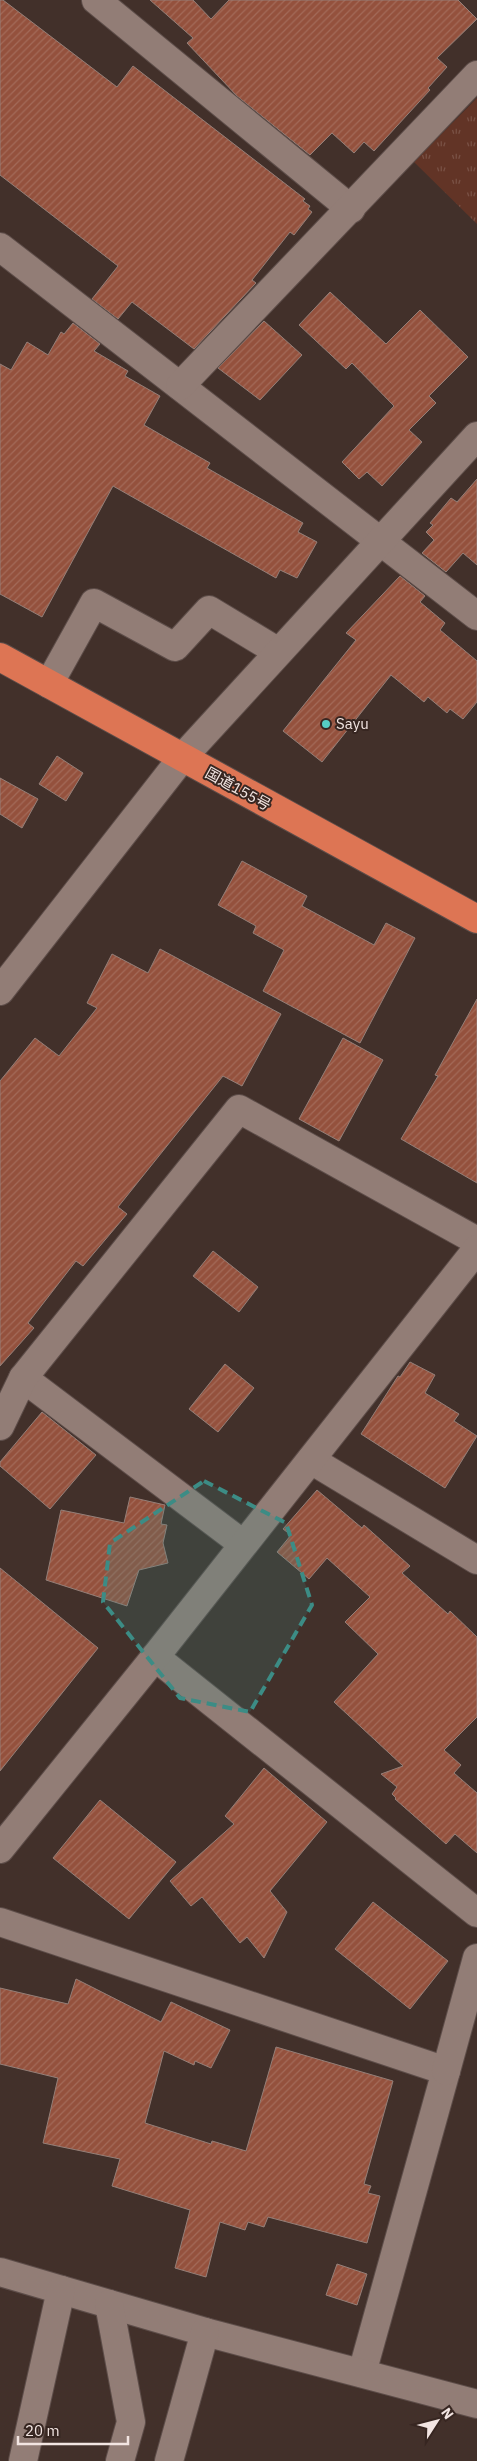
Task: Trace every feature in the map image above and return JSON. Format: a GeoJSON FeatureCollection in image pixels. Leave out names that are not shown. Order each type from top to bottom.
{"type":"FeatureCollection","features":[{"type":"Feature","properties":{"kind":"highway","name":"国道155号"},"geometry":{"type":"LineString","coordinates":[[0,657],[477,919]]}},
{"type":"Feature","properties":{"kind":"street"},"geometry":{"type":"LineString","coordinates":[[96,0],[351,209]]}},
{"type":"Feature","properties":{"kind":"street"},"geometry":{"type":"LineString","coordinates":[[180,386],[351,209],[477,74]]}},
{"type":"Feature","properties":{"kind":"street"},"geometry":{"type":"LineString","coordinates":[[0,247],[477,616]]}},
{"type":"Feature","properties":{"kind":"street"},"geometry":{"type":"LineString","coordinates":[[0,991],[182,758],[277,651],[477,436]]}},
{"type":"Feature","properties":{"kind":"street"},"geometry":{"type":"LineString","coordinates":[[48,684],[94,603],[175,647],[209,610],[277,651]]}},
{"type":"Feature","properties":{"kind":"street"},"geometry":{"type":"LineString","coordinates":[[0,1426],[23,1378],[239,1109],[477,1241]]}},
{"type":"Feature","properties":{"kind":"street"},"geometry":{"type":"LineString","coordinates":[[0,1849],[312,1460],[477,1249]]}},
{"type":"Feature","properties":{"kind":"street"},"geometry":{"type":"LineString","coordinates":[[23,1378],[243,1544]]}},
{"type":"Feature","properties":{"kind":"street"},"geometry":{"type":"LineString","coordinates":[[312,1460],[477,1560]]}},
{"type":"Feature","properties":{"kind":"street"},"geometry":{"type":"LineString","coordinates":[[155,1657],[477,1913]]}},
{"type":"Feature","properties":{"kind":"street"},"geometry":{"type":"LineString","coordinates":[[0,1922],[446,2071]]}},
{"type":"Feature","properties":{"kind":"street"},"geometry":{"type":"LineString","coordinates":[[362,2373],[477,1958]]}},
{"type":"Feature","properties":{"kind":"street"},"geometry":{"type":"LineString","coordinates":[[0,2272],[205,2332],[477,2404]]}},
{"type":"Feature","properties":{"kind":"street"},"geometry":{"type":"LineString","coordinates":[[23,2461],[61,2290]]}},
{"type":"Feature","properties":{"kind":"street"},"geometry":{"type":"LineString","coordinates":[[109,2304],[131,2422],[120,2461]]}},
{"type":"Feature","properties":{"kind":"street"},"geometry":{"type":"LineString","coordinates":[[169,2461],[205,2332]]}},
{"type":"Feature","properties":{"kind":"highlighted area"},"geometry":{"type":"Polygon","coordinates":[[[204,1481],[286,1523],[312,1605],[250,1712],[180,1698],[103,1602],[110,1543],[204,1481]]]}},
{"type":"Feature","properties":{"kind":"green space"},"geometry":{"type":"Polygon","coordinates":[[[477,98],[477,224],[414,162],[477,98]]]}},
{"type":"Feature","properties":{"kind":"building"},"geometry":{"type":"Polygon","coordinates":[[[0,0],[3,0],[117,87],[133,66],[305,199],[303,201],[310,206],[308,209],[312,212],[294,235],[290,232],[252,280],[256,283],[194,349],[132,302],[118,319],[92,299],[118,266],[0,175],[0,0]]]}},
{"type":"Feature","properties":{"kind":"building"},"geometry":{"type":"Polygon","coordinates":[[[150,0],[193,0],[211,19],[229,0],[458,0],[477,19],[437,58],[447,67],[428,88],[430,90],[374,151],[364,142],[354,153],[332,133],[310,155],[237,96],[187,43],[193,38],[150,0]]]}},
{"type":"Feature","properties":{"kind":"building"},"geometry":{"type":"Polygon","coordinates":[[[330,292],[386,344],[420,310],[468,357],[429,396],[436,403],[409,430],[422,442],[382,486],[367,472],[359,479],[342,462],[394,406],[352,363],[346,369],[299,325],[330,292]]]}},
{"type":"Feature","properties":{"kind":"building"},"geometry":{"type":"Polygon","coordinates":[[[264,321],[302,355],[260,400],[218,368],[264,321]]]}},
{"type":"Feature","properties":{"kind":"building"},"geometry":{"type":"Polygon","coordinates":[[[73,323],[100,344],[94,351],[128,371],[125,376],[160,396],[144,425],[210,463],[207,468],[303,523],[298,532],[317,542],[297,578],[280,570],[276,578],[113,486],[42,617],[0,594],[0,364],[11,370],[27,342],[48,355],[61,332],[64,334],[73,323]]]}},
{"type":"Feature","properties":{"kind":"building"},"geometry":{"type":"Polygon","coordinates":[[[477,479],[477,565],[463,553],[446,572],[422,553],[434,540],[426,532],[433,525],[430,523],[451,498],[457,502],[477,479]]]}},
{"type":"Feature","properties":{"kind":"building"},"geometry":{"type":"Polygon","coordinates":[[[400,576],[425,596],[420,602],[445,623],[440,630],[477,661],[477,702],[463,719],[450,709],[447,713],[428,697],[424,702],[391,675],[322,762],[283,731],[356,640],[346,633],[400,576]]]}},
{"type":"Feature","properties":{"kind":"building"},"geometry":{"type":"Polygon","coordinates":[[[57,756],[83,773],[66,801],[39,784],[57,756]]]}},
{"type":"Feature","properties":{"kind":"building"},"geometry":{"type":"Polygon","coordinates":[[[0,778],[38,799],[22,828],[0,814],[0,778]]]}},
{"type":"Feature","properties":{"kind":"building"},"geometry":{"type":"Polygon","coordinates":[[[242,861],[307,896],[302,906],[374,945],[386,923],[415,938],[360,1043],[263,991],[284,950],[253,933],[256,926],[218,905],[242,861]]]}},
{"type":"Feature","properties":{"kind":"building"},"geometry":{"type":"Polygon","coordinates":[[[160,949],[281,1014],[242,1086],[223,1076],[118,1207],[127,1214],[83,1266],[76,1261],[28,1323],[34,1328],[0,1366],[0,1081],[35,1038],[59,1056],[97,1008],[87,1003],[112,954],[148,973],[160,949]]]}},
{"type":"Feature","properties":{"kind":"building"},"geometry":{"type":"Polygon","coordinates":[[[477,999],[477,1183],[401,1139],[438,1076],[435,1075],[477,999]]]}},
{"type":"Feature","properties":{"kind":"building"},"geometry":{"type":"Polygon","coordinates":[[[343,1038],[383,1060],[339,1141],[299,1119],[343,1038]]]}},
{"type":"Feature","properties":{"kind":"building"},"geometry":{"type":"Polygon","coordinates":[[[213,1251],[258,1287],[239,1312],[193,1276],[213,1251]]]}},
{"type":"Feature","properties":{"kind":"building"},"geometry":{"type":"Polygon","coordinates":[[[410,1362],[435,1375],[425,1393],[459,1414],[454,1421],[477,1436],[445,1488],[361,1434],[398,1376],[400,1377],[410,1362]]]}},
{"type":"Feature","properties":{"kind":"building"},"geometry":{"type":"Polygon","coordinates":[[[225,1364],[254,1388],[218,1432],[189,1409],[225,1364]]]}},
{"type":"Feature","properties":{"kind":"building"},"geometry":{"type":"Polygon","coordinates":[[[42,1412],[96,1455],[50,1509],[0,1466],[0,1462],[42,1412]]]}},
{"type":"Feature","properties":{"kind":"building"},"geometry":{"type":"Polygon","coordinates":[[[317,1490],[362,1528],[364,1525],[410,1566],[402,1573],[448,1614],[450,1611],[477,1637],[477,1717],[444,1750],[461,1765],[454,1773],[477,1793],[477,1853],[455,1834],[446,1844],[395,1799],[392,1794],[397,1787],[381,1774],[403,1766],[334,1702],[378,1654],[345,1622],[370,1597],[327,1558],[309,1579],[277,1552],[291,1535],[283,1529],[317,1490]]]}},
{"type":"Feature","properties":{"kind":"building"},"geometry":{"type":"Polygon","coordinates":[[[130,1497],[165,1505],[161,1524],[167,1525],[163,1543],[168,1563],[139,1570],[127,1606],[46,1580],[61,1510],[124,1523],[130,1497]]]}},
{"type":"Feature","properties":{"kind":"building"},"geometry":{"type":"Polygon","coordinates":[[[0,1568],[98,1648],[0,1771],[0,1568]]]}},
{"type":"Feature","properties":{"kind":"building"},"geometry":{"type":"Polygon","coordinates":[[[264,1768],[327,1822],[270,1891],[287,1912],[264,1958],[247,1937],[240,1943],[202,1897],[191,1906],[170,1881],[234,1824],[225,1816],[264,1768]]]}},
{"type":"Feature","properties":{"kind":"building"},"geometry":{"type":"Polygon","coordinates":[[[100,1800],[176,1862],[129,1919],[53,1858],[100,1800]]]}},
{"type":"Feature","properties":{"kind":"building"},"geometry":{"type":"Polygon","coordinates":[[[373,1902],[448,1961],[410,2009],[335,1949],[373,1902]]]}},
{"type":"Feature","properties":{"kind":"building"},"geometry":{"type":"Polygon","coordinates":[[[76,1979],[161,2022],[171,2002],[230,2030],[211,2068],[195,2061],[194,2065],[164,2051],[145,2123],[211,2144],[212,2141],[246,2151],[276,2047],[393,2081],[364,2184],[371,2186],[368,2193],[380,2196],[367,2243],[268,2217],[264,2227],[248,2222],[245,2230],[220,2222],[206,2277],[175,2268],[190,2210],[112,2186],[120,2159],[43,2143],[58,2078],[0,2064],[0,1988],[68,2004],[76,1979]]]}},
{"type":"Feature","properties":{"kind":"building"},"geometry":{"type":"Polygon","coordinates":[[[337,2264],[367,2274],[357,2305],[326,2295],[337,2264]]]}},
{"type":"Feature","properties":{"kind":"place","name":"Sayu"},"geometry":{"type":"Point","coordinates":[326,724]}}]}
